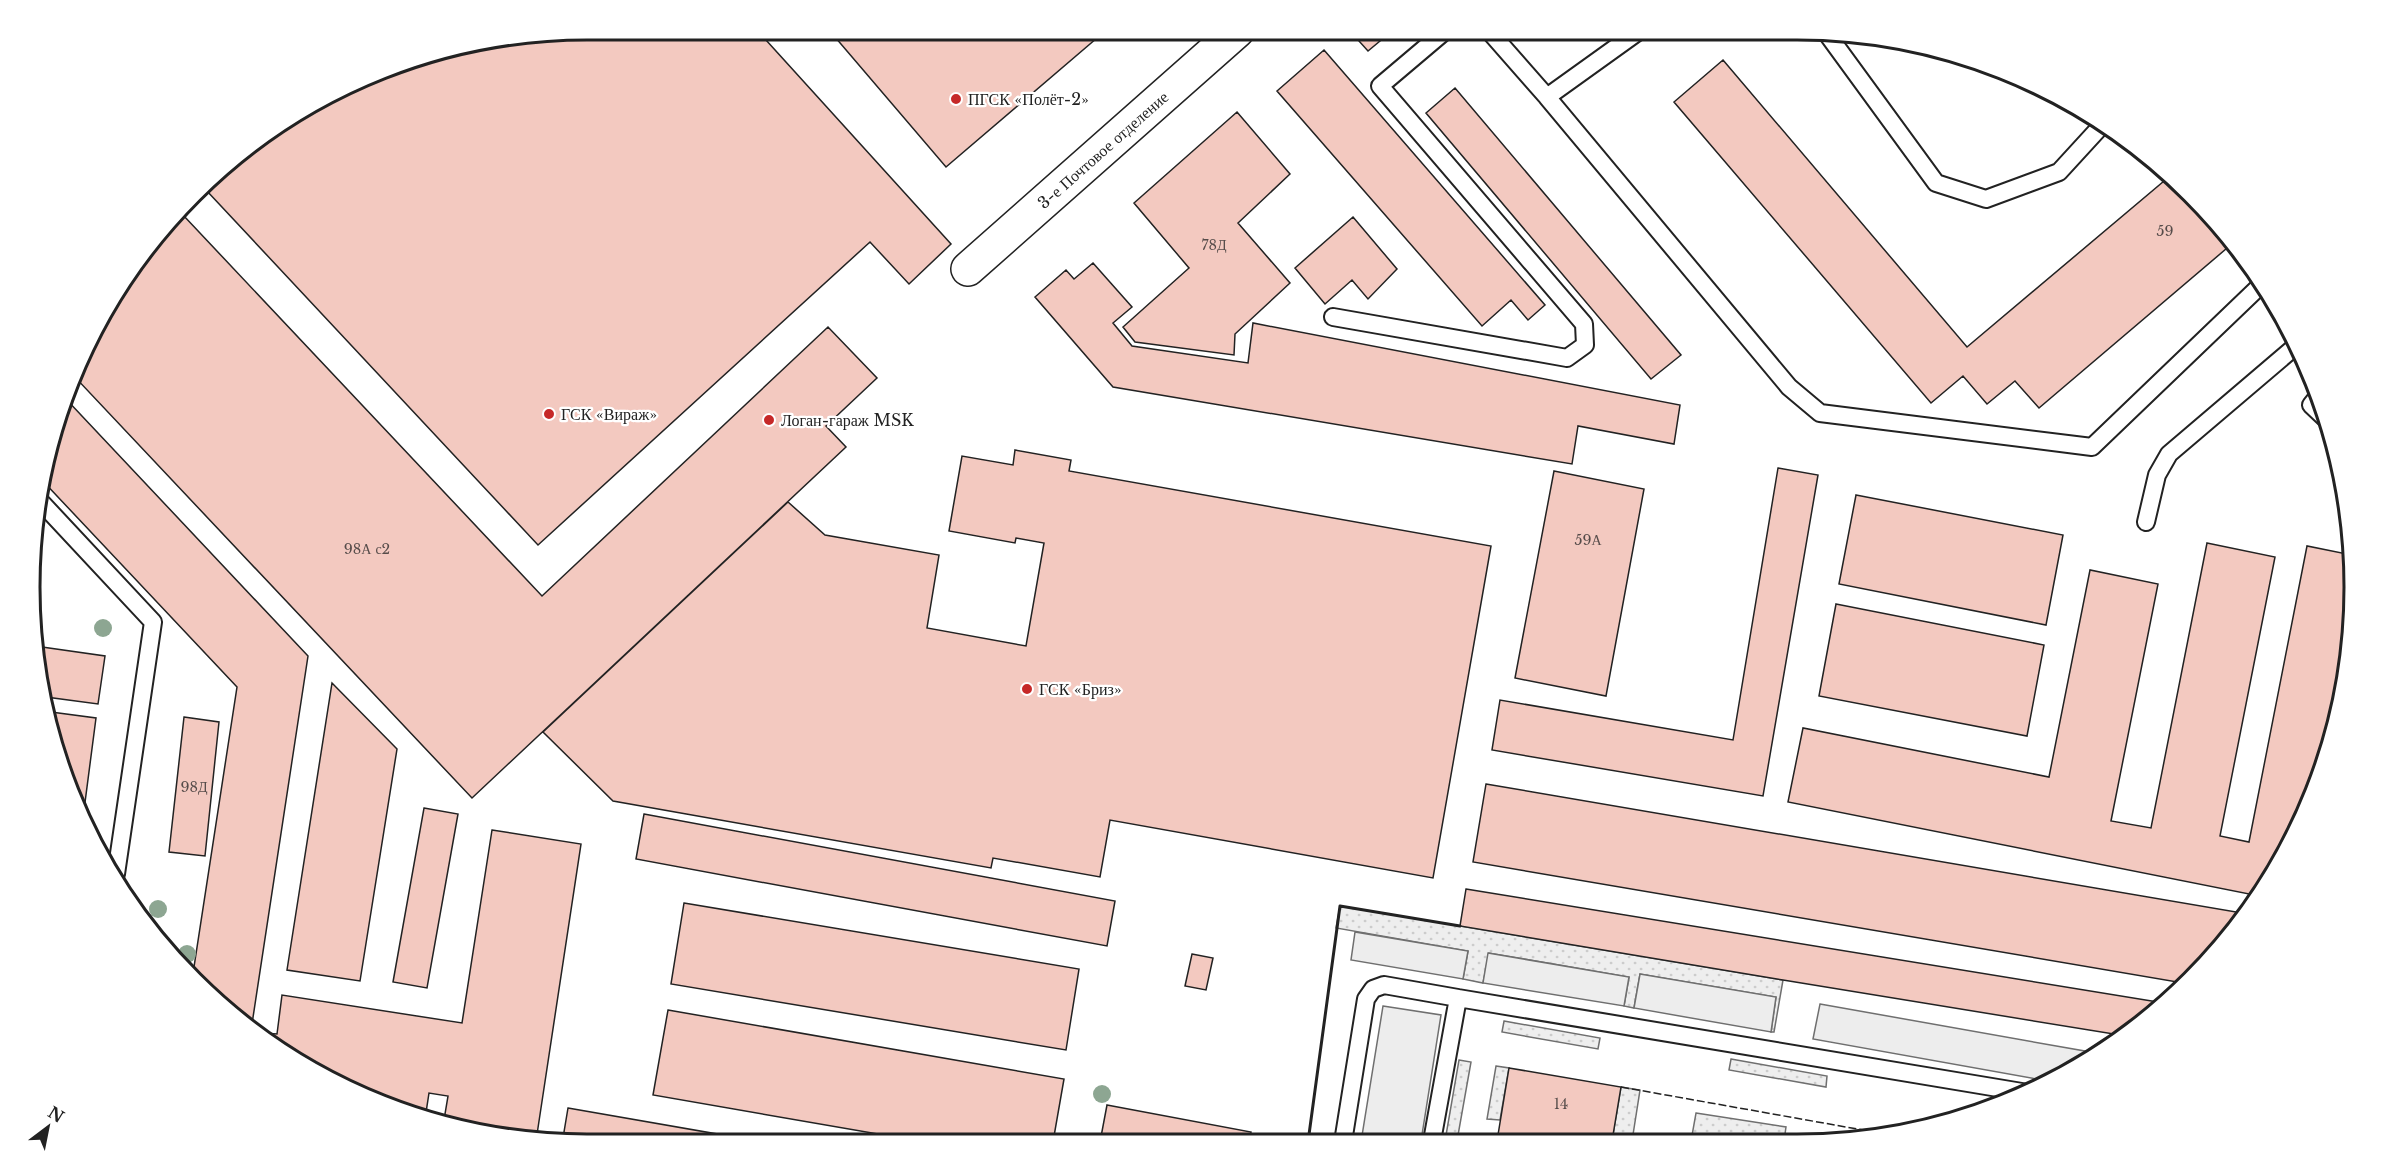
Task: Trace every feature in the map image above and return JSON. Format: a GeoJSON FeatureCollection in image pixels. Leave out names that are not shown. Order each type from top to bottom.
{"type":"FeatureCollection","features":[{"type":"Feature","properties":{"kind":"street","name":"3-е Почтовое отделение"},"geometry":{"type":"LineString","coordinates":[[968,269],[1217,41]]}},
{"type":"Feature","properties":{"kind":"lane"},"geometry":{"type":"LineString","coordinates":[[1334,317],[1567,358],[1585,345],[1584,324],[1380,86],[1433,41]]}},
{"type":"Feature","properties":{"kind":"lane"},"geometry":{"type":"LineString","coordinates":[[1498,41],[1790,387],[1820,413],[2092,447],[2256,290]]}},
{"type":"Feature","properties":{"kind":"lane"},"geometry":{"type":"LineString","coordinates":[[1547,97],[1625,41]]}},
{"type":"Feature","properties":{"kind":"lane"},"geometry":{"type":"LineString","coordinates":[[1834,42],[1936,183],[1986,199],[2059,172],[2097,130]]}},
{"type":"Feature","properties":{"kind":"lane"},"geometry":{"type":"LineString","coordinates":[[2146,522],[2157,475],[2169,454],[2290,350]]}},
{"type":"Feature","properties":{"kind":"lane"},"geometry":{"type":"LineString","coordinates":[[46,508],[153,622],[117,866]]}},
{"type":"Feature","properties":{"kind":"lane"},"geometry":{"type":"LineString","coordinates":[[1344,1134],[1366,999],[1373,989],[1384,985],[2013,1090]]}},
{"type":"Feature","properties":{"kind":"lane"},"geometry":{"type":"LineString","coordinates":[[1433,1134],[1458,998]]}},
{"type":"Feature","properties":{"kind":"shaded area"},"geometry":{"type":"Polygon","coordinates":[[[1340,906],[1783,980],[1774,1032],[1771,1032],[1776,997],[1640,974],[1634,1008],[1624,1006],[1629,977],[1489,953],[1483,983],[1463,979],[1468,951],[1336,928],[1340,906]]]}},
{"type":"Feature","properties":{"kind":"shaded area"},"geometry":{"type":"Polygon","coordinates":[[[1355,932],[1468,951],[1463,979],[1351,960],[1355,932]]]}},
{"type":"Feature","properties":{"kind":"shaded area"},"geometry":{"type":"Polygon","coordinates":[[[1488,953],[1629,977],[1624,1006],[1483,983],[1488,953]]]}},
{"type":"Feature","properties":{"kind":"shaded area"},"geometry":{"type":"Polygon","coordinates":[[[1640,974],[1776,997],[1771,1032],[1634,1008],[1640,974]]]}},
{"type":"Feature","properties":{"kind":"shaded area"},"geometry":{"type":"Polygon","coordinates":[[[1820,1004],[2086,1051],[2037,1079],[1813,1039],[1820,1004]]]}},
{"type":"Feature","properties":{"kind":"shaded area"},"geometry":{"type":"Polygon","coordinates":[[[1383,1006],[1441,1015],[1422,1134],[1362,1134],[1383,1006]]]}},
{"type":"Feature","properties":{"kind":"shaded area"},"geometry":{"type":"Polygon","coordinates":[[[1504,1021],[1600,1038],[1598,1049],[1502,1032],[1504,1021]]]}},
{"type":"Feature","properties":{"kind":"shaded area"},"geometry":{"type":"Polygon","coordinates":[[[1731,1059],[1827,1076],[1826,1087],[1729,1070],[1731,1059]]]}},
{"type":"Feature","properties":{"kind":"shaded area"},"geometry":{"type":"Polygon","coordinates":[[[1459,1060],[1471,1062],[1458,1134],[1446,1134],[1459,1060]]]}},
{"type":"Feature","properties":{"kind":"shaded area"},"geometry":{"type":"Polygon","coordinates":[[[1496,1066],[1509,1068],[1500,1120],[1487,1119],[1496,1066]]]}},
{"type":"Feature","properties":{"kind":"shaded area"},"geometry":{"type":"Polygon","coordinates":[[[1621,1087],[1640,1090],[1633,1134],[1613,1134],[1621,1087]]]}},
{"type":"Feature","properties":{"kind":"shaded area"},"geometry":{"type":"Polygon","coordinates":[[[1696,1113],[1786,1127],[1785,1134],[1692,1134],[1696,1113]]]}},
{"type":"Feature","properties":{"kind":"building","name":"ГСК «Вираж»"},"geometry":{"type":"Polygon","coordinates":[[[767,41],[951,244],[909,284],[870,242],[538,545],[209,193],[255,154],[314,114],[378,82],[446,59],[516,45],[552,42],[767,41]]]}},
{"type":"Feature","properties":{"kind":"building","name":"ПГСК «Полёт-2»"},"geometry":{"type":"Polygon","coordinates":[[[838,41],[1093,41],[946,167],[838,41]]]}},
{"type":"Feature","properties":{"kind":"building"},"geometry":{"type":"Polygon","coordinates":[[[1359,41],[1380,41],[1368,51],[1359,41]]]}},
{"type":"Feature","properties":{"kind":"building"},"geometry":{"type":"Polygon","coordinates":[[[1324,50],[1545,305],[1528,320],[1511,300],[1482,326],[1277,91],[1324,50]]]}},
{"type":"Feature","properties":{"kind":"building"},"geometry":{"type":"Polygon","coordinates":[[[1723,60],[1967,347],[2164,181],[2209,227],[2226,249],[2039,408],[2015,381],[1987,404],[1963,376],[1931,403],[1674,102],[1723,60]]]}},
{"type":"Feature","properties":{"kind":"building"},"geometry":{"type":"Polygon","coordinates":[[[1455,88],[1681,355],[1651,379],[1426,113],[1455,88]]]}},
{"type":"Feature","properties":{"kind":"building"},"geometry":{"type":"Polygon","coordinates":[[[1237,112],[1290,174],[1238,223],[1290,283],[1235,334],[1234,355],[1135,342],[1123,327],[1189,268],[1134,203],[1237,112]]]}},
{"type":"Feature","properties":{"kind":"building"},"geometry":{"type":"Polygon","coordinates":[[[185,217],[542,596],[828,327],[877,378],[826,426],[846,447],[472,798],[80,383],[114,314],[133,284],[185,217]]]}},
{"type":"Feature","properties":{"kind":"building"},"geometry":{"type":"Polygon","coordinates":[[[1353,217],[1397,269],[1368,299],[1352,280],[1325,304],[1295,268],[1353,217]]]}},
{"type":"Feature","properties":{"kind":"building"},"geometry":{"type":"Polygon","coordinates":[[[1093,263],[1132,307],[1113,323],[1132,346],[1248,363],[1253,323],[1680,405],[1674,444],[1578,426],[1572,464],[1113,387],[1035,297],[1066,270],[1074,279],[1093,263]]]}},
{"type":"Feature","properties":{"kind":"building"},"geometry":{"type":"Polygon","coordinates":[[[72,406],[308,656],[253,1019],[227,999],[194,967],[237,687],[50,488],[59,446],[72,406]]]}},
{"type":"Feature","properties":{"kind":"building","name":"ГСК «Бриз»"},"geometry":{"type":"Polygon","coordinates":[[[1015,450],[1071,460],[1069,471],[1491,546],[1433,878],[1110,820],[1100,877],[993,858],[991,868],[613,801],[543,732],[788,502],[825,535],[939,555],[927,628],[1026,646],[1044,543],[1016,538],[1015,543],[949,531],[962,456],[1013,465],[1015,450]]]}},
{"type":"Feature","properties":{"kind":"building"},"geometry":{"type":"Polygon","coordinates":[[[1778,468],[1818,475],[1763,796],[1492,750],[1500,700],[1733,740],[1778,468]]]}},
{"type":"Feature","properties":{"kind":"building"},"geometry":{"type":"Polygon","coordinates":[[[1554,471],[1644,489],[1606,696],[1515,678],[1554,471]]]}},
{"type":"Feature","properties":{"kind":"building"},"geometry":{"type":"Polygon","coordinates":[[[1856,495],[2063,535],[2046,625],[1839,584],[1856,495]]]}},
{"type":"Feature","properties":{"kind":"building"},"geometry":{"type":"Polygon","coordinates":[[[2207,543],[2275,557],[2220,836],[2249,842],[2307,546],[2343,553],[2343,623],[2340,659],[2326,729],[2303,797],[2271,861],[2250,894],[1788,802],[1803,728],[2049,777],[2090,570],[2158,584],[2111,821],[2151,828],[2207,543]]]}},
{"type":"Feature","properties":{"kind":"building"},"geometry":{"type":"Polygon","coordinates":[[[1836,604],[2044,645],[2027,736],[1819,696],[1836,604]]]}},
{"type":"Feature","properties":{"kind":"building"},"geometry":{"type":"Polygon","coordinates":[[[44,647],[105,656],[98,704],[52,698],[44,647]]]}},
{"type":"Feature","properties":{"kind":"building"},"geometry":{"type":"Polygon","coordinates":[[[332,683],[397,749],[360,981],[287,970],[332,683]]]}},
{"type":"Feature","properties":{"kind":"building"},"geometry":{"type":"Polygon","coordinates":[[[55,713],[96,718],[85,803],[55,713]]]}},
{"type":"Feature","properties":{"kind":"building"},"geometry":{"type":"Polygon","coordinates":[[[184,717],[219,722],[205,856],[169,852],[184,717]]]}},
{"type":"Feature","properties":{"kind":"building"},"geometry":{"type":"Polygon","coordinates":[[[1486,784],[2237,912],[2209,948],[2176,982],[1473,862],[1486,784]]]}},
{"type":"Feature","properties":{"kind":"building"},"geometry":{"type":"Polygon","coordinates":[[[424,808],[458,814],[427,988],[393,982],[424,808]]]}},
{"type":"Feature","properties":{"kind":"building"},"geometry":{"type":"Polygon","coordinates":[[[644,814],[1115,901],[1107,946],[636,859],[644,814]]]}},
{"type":"Feature","properties":{"kind":"building"},"geometry":{"type":"Polygon","coordinates":[[[492,830],[581,844],[537,1132],[481,1124],[445,1116],[448,1096],[429,1093],[426,1110],[378,1093],[314,1061],[272,1034],[277,1034],[282,995],[462,1023],[492,830]]]}},
{"type":"Feature","properties":{"kind":"building"},"geometry":{"type":"Polygon","coordinates":[[[1466,889],[2155,1002],[2112,1034],[1460,926],[1466,889]]]}},
{"type":"Feature","properties":{"kind":"building"},"geometry":{"type":"Polygon","coordinates":[[[684,903],[1079,969],[1066,1050],[671,984],[684,903]]]}},
{"type":"Feature","properties":{"kind":"building"},"geometry":{"type":"Polygon","coordinates":[[[1192,954],[1213,958],[1206,990],[1185,986],[1192,954]]]}},
{"type":"Feature","properties":{"kind":"building"},"geometry":{"type":"Polygon","coordinates":[[[668,1010],[1064,1079],[1054,1134],[878,1134],[653,1095],[668,1010]]]}},
{"type":"Feature","properties":{"kind":"building"},"geometry":{"type":"Polygon","coordinates":[[[1509,1068],[1621,1087],[1613,1134],[1498,1134],[1509,1068]]]}},
{"type":"Feature","properties":{"kind":"building"},"geometry":{"type":"Polygon","coordinates":[[[1107,1105],[1251,1132],[1251,1134],[1102,1134],[1107,1105]]]}},
{"type":"Feature","properties":{"kind":"building"},"geometry":{"type":"Polygon","coordinates":[[[568,1108],[717,1134],[588,1134],[564,1133],[568,1108]]]}},
{"type":"Feature","properties":{"kind":"fence"},"geometry":{"type":"LineString","coordinates":[[1621,1087],[1865,1130]]}},
{"type":"Feature","properties":{"kind":"wall"},"geometry":{"type":"LineString","coordinates":[[1309,1134],[1340,906],[1460,926]]}},
{"type":"Feature","properties":{"kind":"place","name":"ПГСК «Полёт-2»"},"geometry":{"type":"Point","coordinates":[956,99]}},
{"type":"Feature","properties":{"kind":"place","name":"ГСК «Вираж»"},"geometry":{"type":"Point","coordinates":[549,414]}},
{"type":"Feature","properties":{"kind":"place","name":"Логан-гараж MSK"},"geometry":{"type":"Point","coordinates":[769,420]}},
{"type":"Feature","properties":{"kind":"place","name":"ГСК «Бриз»"},"geometry":{"type":"Point","coordinates":[1027,689]}}]}
